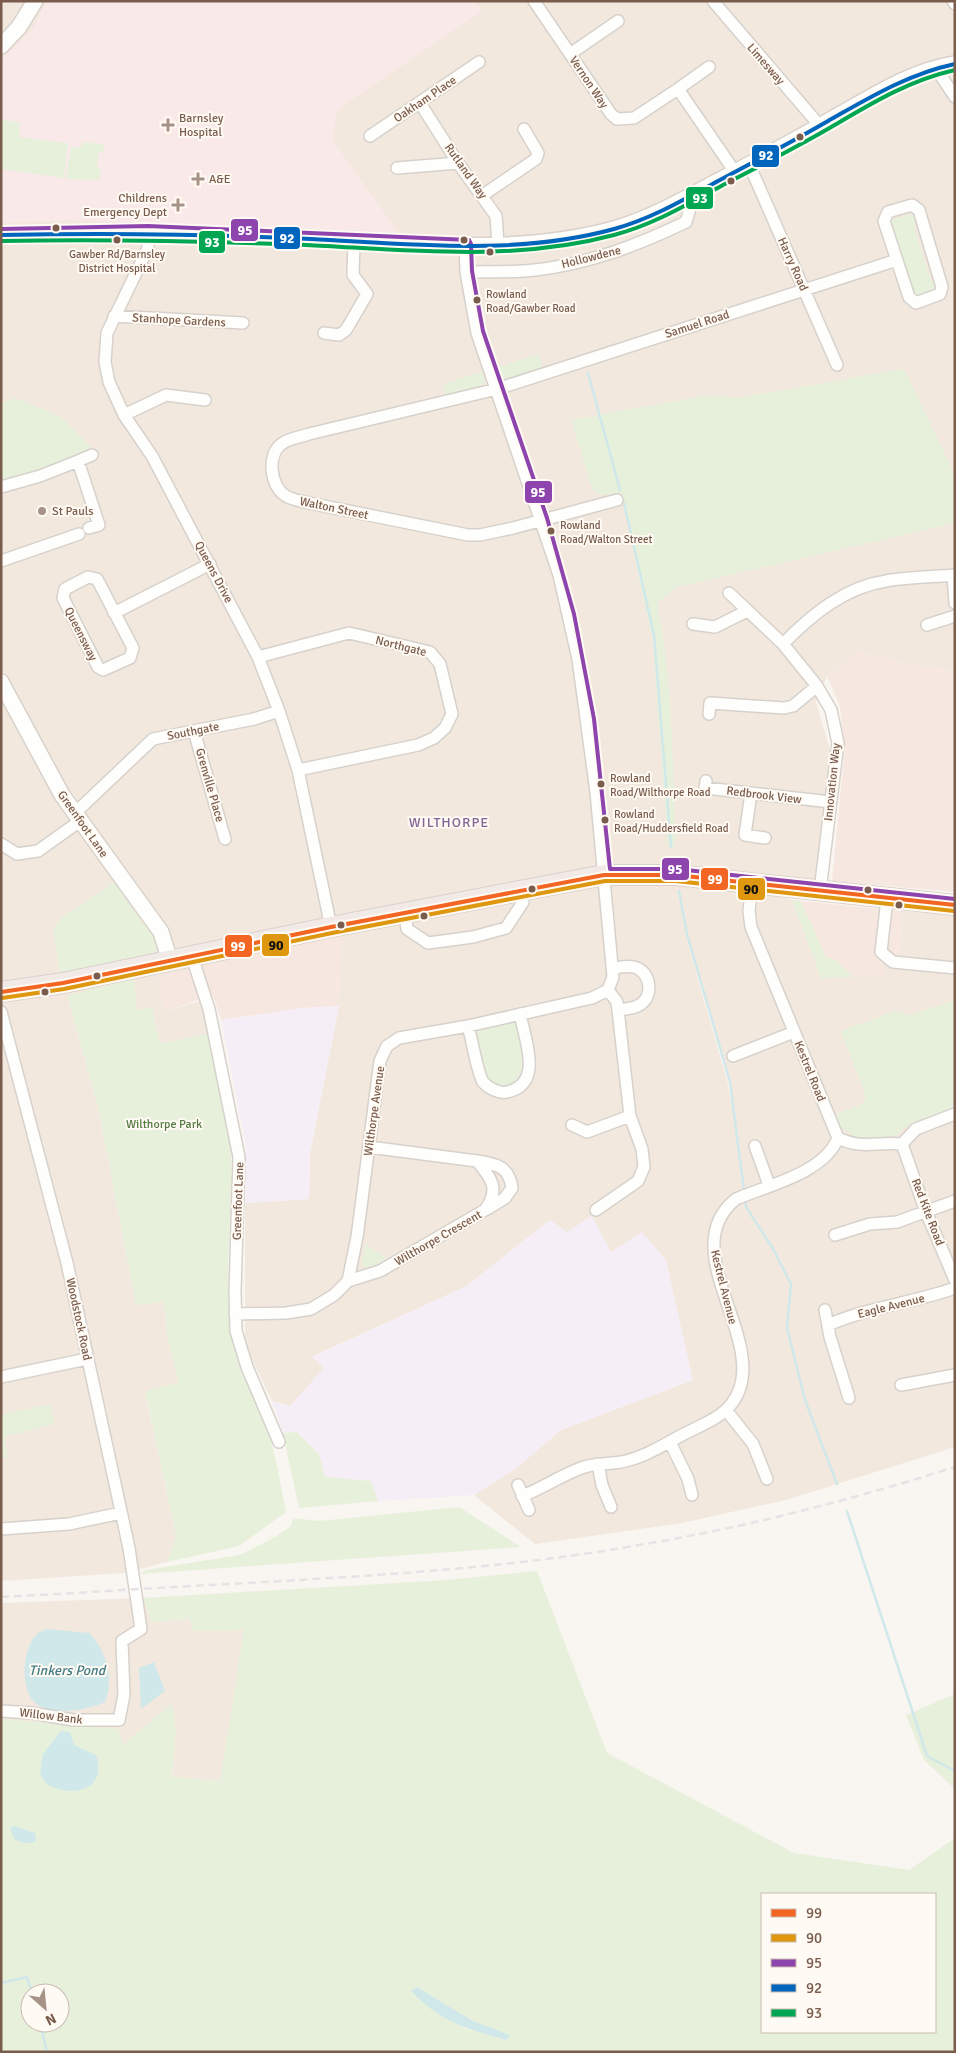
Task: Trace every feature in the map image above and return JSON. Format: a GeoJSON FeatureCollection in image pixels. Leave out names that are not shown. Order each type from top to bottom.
{"type":"FeatureCollection","features":[{"type":"Feature","properties":{"kind":"highway"},"geometry":{"type":"LineString","coordinates":[[1,992],[63,984],[331,927],[604,875],[676,875],[955,905]]}},
{"type":"Feature","properties":{"kind":"street"},"geometry":{"type":"LineString","coordinates":[[1,46],[19,27],[35,1]]}},
{"type":"Feature","properties":{"kind":"street","name":"Vernon Way"},"geometry":{"type":"LineString","coordinates":[[534,1],[617,119],[634,118],[678,89]]}},
{"type":"Feature","properties":{"kind":"street","name":"Limesway"},"geometry":{"type":"LineString","coordinates":[[713,1],[820,126]]}},
{"type":"Feature","properties":{"kind":"street"},"geometry":{"type":"LineString","coordinates":[[570,54],[618,21]]}},
{"type":"Feature","properties":{"kind":"street","name":"Oakham Place"},"geometry":{"type":"LineString","coordinates":[[370,136],[479,62]]}},
{"type":"Feature","properties":{"kind":"street"},"geometry":{"type":"LineString","coordinates":[[1,235],[148,232],[465,245],[568,240],[617,228],[686,198],[820,126],[889,86],[935,67],[955,64]]}},
{"type":"Feature","properties":{"kind":"street"},"geometry":{"type":"LineString","coordinates":[[709,67],[678,89],[742,168]]}},
{"type":"Feature","properties":{"kind":"street"},"geometry":{"type":"LineString","coordinates":[[935,67],[955,97]]}},
{"type":"Feature","properties":{"kind":"street","name":"Rutland Way"},"geometry":{"type":"LineString","coordinates":[[420,103],[458,163],[483,195],[496,216],[498,244]]}},
{"type":"Feature","properties":{"kind":"street"},"geometry":{"type":"LineString","coordinates":[[483,195],[536,159],[538,153],[524,129]]}},
{"type":"Feature","properties":{"kind":"street"},"geometry":{"type":"LineString","coordinates":[[397,168],[458,163]]}},
{"type":"Feature","properties":{"kind":"street","name":"Harry Road"},"geometry":{"type":"LineString","coordinates":[[742,168],[805,290],[836,365]]}},
{"type":"Feature","properties":{"kind":"street","name":"Hollowdene"},"geometry":{"type":"LineString","coordinates":[[466,272],[535,270],[584,261],[640,244],[686,222],[690,212],[686,198]]}},
{"type":"Feature","properties":{"kind":"street"},"geometry":{"type":"LineString","coordinates":[[912,205],[919,210],[942,287],[940,294],[916,303],[909,297],[897,260],[884,221],[888,212],[912,205]]}},
{"type":"Feature","properties":{"kind":"street","name":"Queens Drive"},"geometry":{"type":"LineString","coordinates":[[148,232],[148,248],[107,332],[105,362],[108,382],[124,415],[152,456],[258,657],[279,711],[298,770],[331,927]]}},
{"type":"Feature","properties":{"kind":"street"},"geometry":{"type":"LineString","coordinates":[[324,333],[340,335],[346,330],[367,294],[354,274],[354,241]]}},
{"type":"Feature","properties":{"kind":"street"},"geometry":{"type":"LineString","coordinates":[[465,245],[466,272],[477,333],[558,575],[582,682],[614,968],[612,984],[608,990],[616,1002],[618,1010],[630,1116],[642,1149],[644,1167],[638,1181],[596,1210]]}},
{"type":"Feature","properties":{"kind":"street","name":"Samuel Road"},"geometry":{"type":"LineString","coordinates":[[497,389],[897,260]]}},
{"type":"Feature","properties":{"kind":"street","name":"Stanhope Gardens"},"geometry":{"type":"LineString","coordinates":[[114,316],[243,323]]}},
{"type":"Feature","properties":{"kind":"street","name":"Walton Street"},"geometry":{"type":"LineString","coordinates":[[497,389],[459,400],[309,434],[282,443],[273,456],[273,477],[278,488],[286,496],[309,503],[468,535],[493,533],[617,500]]}},
{"type":"Feature","properties":{"kind":"street"},"geometry":{"type":"LineString","coordinates":[[124,415],[166,395],[205,400]]}},
{"type":"Feature","properties":{"kind":"street"},"geometry":{"type":"LineString","coordinates":[[1,487],[40,476],[92,455]]}},
{"type":"Feature","properties":{"kind":"street"},"geometry":{"type":"LineString","coordinates":[[1,561],[99,525],[78,461]]}},
{"type":"Feature","properties":{"kind":"street"},"geometry":{"type":"LineString","coordinates":[[114,613],[210,564]]}},
{"type":"Feature","properties":{"kind":"street"},"geometry":{"type":"LineString","coordinates":[[783,644],[829,603],[854,590],[884,581],[954,575],[955,603]]}},
{"type":"Feature","properties":{"kind":"street","name":"Queensway"},"geometry":{"type":"LineString","coordinates":[[88,577],[97,579],[114,613],[133,648],[130,658],[103,670],[98,667],[63,598],[66,589],[88,577]]}},
{"type":"Feature","properties":{"kind":"street","name":"Innovation Way"},"geometry":{"type":"LineString","coordinates":[[729,593],[783,644],[817,686],[831,710],[838,743],[820,891]]}},
{"type":"Feature","properties":{"kind":"street"},"geometry":{"type":"LineString","coordinates":[[693,624],[715,627],[747,611]]}},
{"type":"Feature","properties":{"kind":"street"},"geometry":{"type":"LineString","coordinates":[[927,625],[955,616]]}},
{"type":"Feature","properties":{"kind":"street","name":"Northgate"},"geometry":{"type":"LineString","coordinates":[[258,657],[349,633],[430,652],[440,664],[452,714],[446,728],[434,738],[418,745],[298,770]]}},
{"type":"Feature","properties":{"kind":"street","name":"Greenfoot Lane"},"geometry":{"type":"LineString","coordinates":[[1,682],[62,795],[161,932],[170,961]]}},
{"type":"Feature","properties":{"kind":"street"},"geometry":{"type":"LineString","coordinates":[[709,714],[710,702],[784,708],[792,706],[817,686]]}},
{"type":"Feature","properties":{"kind":"street","name":"Southgate"},"geometry":{"type":"LineString","coordinates":[[1,844],[17,854],[38,852],[77,817],[153,739],[279,711]]}},
{"type":"Feature","properties":{"kind":"street","name":"Grenville Place"},"geometry":{"type":"LineString","coordinates":[[194,731],[225,839]]}},
{"type":"Feature","properties":{"kind":"street","name":"Redbrook View"},"geometry":{"type":"LineString","coordinates":[[706,781],[705,788],[831,802]]}},
{"type":"Feature","properties":{"kind":"street"},"geometry":{"type":"LineString","coordinates":[[751,793],[745,835],[765,838]]}},
{"type":"Feature","properties":{"kind":"street","name":"Kestrel Road"},"geometry":{"type":"LineString","coordinates":[[752,884],[749,921],[838,1138]]}},
{"type":"Feature","properties":{"kind":"street"},"geometry":{"type":"LineString","coordinates":[[405,914],[407,929],[428,943],[473,937],[506,928],[523,902],[521,890]]}},
{"type":"Feature","properties":{"kind":"street"},"geometry":{"type":"LineString","coordinates":[[887,899],[881,952],[892,962],[955,968]]}},
{"type":"Feature","properties":{"kind":"street","name":"Greenfoot Lane"},"geometry":{"type":"LineString","coordinates":[[192,957],[209,1010],[239,1157],[235,1314],[240,1345],[279,1442]]}},
{"type":"Feature","properties":{"kind":"street"},"geometry":{"type":"LineString","coordinates":[[614,968],[637,968],[643,972],[649,984],[649,991],[642,1003],[636,1007],[618,1010]]}},
{"type":"Feature","properties":{"kind":"street","name":"Wilthorpe Avenue"},"geometry":{"type":"LineString","coordinates":[[348,1281],[356,1237],[380,1061],[387,1046],[400,1038],[468,1026],[592,998],[608,990]]}},
{"type":"Feature","properties":{"kind":"street","name":"Woodstock Road"},"geometry":{"type":"LineString","coordinates":[[1,1012],[67,1263],[132,1568],[140,1629]]}},
{"type":"Feature","properties":{"kind":"street"},"geometry":{"type":"LineString","coordinates":[[468,1026],[484,1082],[493,1089],[503,1093],[517,1090],[526,1081],[531,1069],[520,1014]]}},
{"type":"Feature","properties":{"kind":"street"},"geometry":{"type":"LineString","coordinates":[[733,1056],[794,1032]]}},
{"type":"Feature","properties":{"kind":"street"},"geometry":{"type":"LineString","coordinates":[[838,1138],[864,1146],[890,1142],[902,1144],[916,1129],[955,1114]]}},
{"type":"Feature","properties":{"kind":"street"},"geometry":{"type":"LineString","coordinates":[[572,1125],[587,1132],[630,1116]]}},
{"type":"Feature","properties":{"kind":"street","name":"Kestrel Avenue"},"geometry":{"type":"LineString","coordinates":[[528,1510],[520,1491],[583,1467],[638,1458],[708,1423],[726,1410],[738,1393],[742,1377],[742,1358],[713,1252],[713,1242],[723,1214],[736,1199],[817,1165],[832,1152],[838,1138]]}},
{"type":"Feature","properties":{"kind":"street","name":"Red Kite Road"},"geometry":{"type":"LineString","coordinates":[[902,1144],[926,1212],[955,1280]]}},
{"type":"Feature","properties":{"kind":"street"},"geometry":{"type":"LineString","coordinates":[[755,1146],[769,1185]]}},
{"type":"Feature","properties":{"kind":"street"},"geometry":{"type":"LineString","coordinates":[[369,1147],[499,1164],[511,1179],[512,1188],[505,1198],[485,1210]]}},
{"type":"Feature","properties":{"kind":"street","name":"Wilthorpe Crescent"},"geometry":{"type":"LineString","coordinates":[[348,1281],[380,1271],[485,1210],[493,1198],[492,1178],[477,1161]]}},
{"type":"Feature","properties":{"kind":"street"},"geometry":{"type":"LineString","coordinates":[[835,1235],[870,1224],[897,1222],[955,1201]]}},
{"type":"Feature","properties":{"kind":"street"},"geometry":{"type":"LineString","coordinates":[[235,1314],[286,1313],[311,1309],[334,1295],[348,1281]]}},
{"type":"Feature","properties":{"kind":"street","name":"Eagle Avenue"},"geometry":{"type":"LineString","coordinates":[[828,1326],[889,1304],[920,1300],[955,1288]]}},
{"type":"Feature","properties":{"kind":"street"},"geometry":{"type":"LineString","coordinates":[[825,1310],[849,1398]]}},
{"type":"Feature","properties":{"kind":"street"},"geometry":{"type":"LineString","coordinates":[[1,1377],[88,1359]]}},
{"type":"Feature","properties":{"kind":"street"},"geometry":{"type":"LineString","coordinates":[[901,1384],[955,1375]]}},
{"type":"Feature","properties":{"kind":"street"},"geometry":{"type":"LineString","coordinates":[[726,1410],[753,1444],[767,1479]]}},
{"type":"Feature","properties":{"kind":"street"},"geometry":{"type":"LineString","coordinates":[[670,1442],[688,1479],[692,1495]]}},
{"type":"Feature","properties":{"kind":"street"},"geometry":{"type":"LineString","coordinates":[[598,1464],[602,1485],[610,1507]]}},
{"type":"Feature","properties":{"kind":"street"},"geometry":{"type":"LineString","coordinates":[[1,1529],[69,1524],[121,1513]]}},
{"type":"Feature","properties":{"kind":"street","name":"Willow Bank"},"geometry":{"type":"LineString","coordinates":[[1,1711],[32,1713],[73,1720],[120,1720],[124,1695],[122,1641],[140,1629]]}},
{"type":"Feature","properties":{"kind":"shaded area"},"geometry":{"type":"Polygon","coordinates":[[[1,1],[955,1],[955,670],[910,665],[858,651],[827,676],[816,702],[831,753],[815,880],[669,868],[792,900],[821,978],[882,964],[891,964],[899,959],[902,911],[955,915],[955,1447],[786,1500],[682,1523],[535,1544],[474,1495],[515,1469],[561,1430],[693,1380],[611,1252],[566,1232],[550,1220],[465,1287],[313,1356],[325,1368],[290,1406],[272,1401],[245,1345],[245,1203],[309,1199],[310,1153],[339,1006],[341,918],[152,957],[166,1011],[200,1001],[208,1033],[198,1036],[160,1044],[152,1008],[137,1011],[67,995],[98,1107],[136,1305],[164,1302],[168,1339],[179,1383],[145,1392],[176,1535],[167,1562],[124,1573],[1,1581],[1,1]],[[684,931],[727,1080],[737,1134],[730,1082],[684,931]]]}},
{"type":"Feature","properties":{"kind":"shaded area","name":"Barnsley Hospital"},"geometry":{"type":"Polygon","coordinates":[[[47,1],[475,1],[482,11],[337,110],[333,141],[398,232],[69,220],[1,223],[1,60],[32,30],[47,1]]]}},
{"type":"Feature","properties":{"kind":"shaded area"},"geometry":{"type":"Polygon","coordinates":[[[858,651],[910,665],[955,670],[955,892],[832,881],[845,747],[840,707],[827,676],[858,651]]]}},
{"type":"Feature","properties":{"kind":"shaded area"},"geometry":{"type":"Polygon","coordinates":[[[792,900],[902,911],[899,959],[891,964],[882,964],[886,976],[821,978],[792,900]]]}},
{"type":"Feature","properties":{"kind":"shaded area"},"geometry":{"type":"Polygon","coordinates":[[[341,936],[339,1006],[303,1008],[221,1020],[213,995],[166,1011],[156,974],[341,936]]]}},
{"type":"Feature","properties":{"kind":"shaded area"},"geometry":{"type":"Polygon","coordinates":[[[339,1006],[310,1153],[309,1199],[245,1203],[246,1147],[221,1020],[303,1008],[339,1006]]]}},
{"type":"Feature","properties":{"kind":"shaded area"},"geometry":{"type":"Polygon","coordinates":[[[592,1216],[611,1252],[642,1232],[666,1260],[693,1380],[561,1430],[515,1469],[474,1495],[378,1501],[371,1481],[325,1477],[319,1454],[297,1432],[283,1433],[272,1401],[290,1406],[324,1368],[312,1357],[465,1287],[550,1220],[567,1232],[592,1216]]]}},
{"type":"Feature","properties":{"kind":"shaded area"},"geometry":{"type":"Polygon","coordinates":[[[143,1598],[152,1622],[190,1619],[193,1631],[245,1630],[220,1781],[172,1777],[176,1729],[124,1744],[1,1719],[1,1603],[143,1598]]]}},
{"type":"Feature","properties":{"kind":"green space"},"geometry":{"type":"Polygon","coordinates":[[[1,120],[20,122],[19,137],[68,143],[64,178],[1,169],[1,120]]]}},
{"type":"Feature","properties":{"kind":"green space"},"geometry":{"type":"Polygon","coordinates":[[[83,142],[104,144],[103,152],[98,153],[97,167],[101,169],[99,180],[66,179],[71,146],[80,148],[83,142]]]}},
{"type":"Feature","properties":{"kind":"green space"},"geometry":{"type":"Polygon","coordinates":[[[911,214],[916,218],[914,228],[931,282],[936,280],[937,284],[931,290],[915,296],[912,294],[888,221],[911,214]]]}},
{"type":"Feature","properties":{"kind":"green space"},"geometry":{"type":"Polygon","coordinates":[[[539,354],[542,367],[508,379],[501,375],[499,367],[539,354]]]}},
{"type":"Feature","properties":{"kind":"green space"},"geometry":{"type":"Polygon","coordinates":[[[904,369],[955,475],[955,523],[677,587],[657,603],[669,690],[672,749],[676,838],[674,848],[668,846],[653,643],[623,503],[593,491],[571,420],[703,396],[741,397],[904,369]]]}},
{"type":"Feature","properties":{"kind":"green space"},"geometry":{"type":"Polygon","coordinates":[[[482,372],[485,381],[479,388],[447,398],[443,384],[482,372]]]}},
{"type":"Feature","properties":{"kind":"green space"},"geometry":{"type":"Polygon","coordinates":[[[15,398],[60,416],[93,450],[39,473],[1,481],[1,404],[15,398]]]}},
{"type":"Feature","properties":{"kind":"green space"},"geometry":{"type":"Polygon","coordinates":[[[114,882],[155,940],[158,946],[156,953],[148,957],[66,975],[59,969],[53,930],[62,917],[114,882]]]}},
{"type":"Feature","properties":{"kind":"green space"},"geometry":{"type":"Polygon","coordinates":[[[792,900],[801,901],[826,957],[835,960],[854,977],[821,978],[792,900]]]}},
{"type":"Feature","properties":{"kind":"green space","name":"Wilthorpe Park"},"geometry":{"type":"Polygon","coordinates":[[[134,979],[137,1010],[152,1008],[160,1044],[208,1033],[223,1094],[230,1141],[231,1178],[228,1287],[233,1344],[240,1366],[268,1430],[286,1512],[239,1546],[167,1562],[176,1535],[145,1391],[179,1383],[168,1339],[164,1302],[136,1305],[98,1107],[67,995],[134,979]]]}},
{"type":"Feature","properties":{"kind":"green space"},"geometry":{"type":"Polygon","coordinates":[[[955,1000],[955,1107],[908,1125],[895,1136],[862,1139],[847,1132],[834,1115],[862,1104],[866,1097],[841,1031],[895,1011],[909,1015],[955,1000]]]}},
{"type":"Feature","properties":{"kind":"green space"},"geometry":{"type":"Polygon","coordinates":[[[517,1021],[527,1068],[524,1077],[505,1090],[487,1080],[475,1032],[517,1021]]]}},
{"type":"Feature","properties":{"kind":"green space"},"geometry":{"type":"Polygon","coordinates":[[[365,1245],[392,1261],[366,1272],[362,1262],[365,1245]]]}},
{"type":"Feature","properties":{"kind":"green space"},"geometry":{"type":"Polygon","coordinates":[[[50,1404],[54,1424],[4,1437],[8,1457],[1,1458],[1,1415],[50,1404]]]}},
{"type":"Feature","properties":{"kind":"green space"},"geometry":{"type":"Polygon","coordinates":[[[297,1432],[319,1454],[325,1477],[371,1481],[378,1501],[299,1508],[283,1433],[297,1432]]]}},
{"type":"Feature","properties":{"kind":"green space"},"geometry":{"type":"Polygon","coordinates":[[[459,1507],[521,1547],[139,1574],[146,1570],[240,1555],[277,1536],[291,1526],[293,1518],[319,1521],[459,1507]]]}},
{"type":"Feature","properties":{"kind":"green space"},"geometry":{"type":"Polygon","coordinates":[[[537,1571],[607,1753],[794,1853],[909,1870],[955,1838],[955,2052],[1,2052],[1,1719],[118,1729],[124,1744],[172,1703],[176,1729],[172,1777],[220,1781],[244,1630],[193,1631],[190,1619],[152,1622],[143,1598],[447,1580],[537,1571]],[[417,1987],[464,2028],[507,2040],[510,2035],[473,2021],[417,1987]]]}},
{"type":"Feature","properties":{"kind":"green space"},"geometry":{"type":"Polygon","coordinates":[[[955,1694],[955,1789],[924,1760],[906,1715],[955,1694]]]}},
{"type":"Feature","properties":{"kind":"water","name":"Tinkers Pond"},"geometry":{"type":"Polygon","coordinates":[[[46,1629],[90,1633],[105,1657],[109,1675],[108,1693],[105,1702],[72,1711],[62,1711],[45,1708],[38,1705],[32,1699],[25,1681],[25,1660],[31,1642],[37,1634],[46,1629]]]}},
{"type":"Feature","properties":{"kind":"water"},"geometry":{"type":"Polygon","coordinates":[[[154,1662],[165,1691],[141,1709],[139,1668],[154,1662]]]}},
{"type":"Feature","properties":{"kind":"water"},"geometry":{"type":"Polygon","coordinates":[[[61,1731],[70,1732],[74,1745],[96,1755],[97,1775],[87,1787],[70,1791],[60,1789],[49,1785],[40,1774],[43,1754],[61,1731]]]}},
{"type":"Feature","properties":{"kind":"water"},"geometry":{"type":"Polygon","coordinates":[[[14,1826],[35,1833],[36,1840],[32,1843],[24,1843],[14,1839],[10,1828],[14,1826]]]}},
{"type":"Feature","properties":{"kind":"water"},"geometry":{"type":"Polygon","coordinates":[[[417,1987],[473,2021],[510,2035],[507,2040],[455,2023],[422,2002],[411,1991],[417,1987]]]}},
{"type":"Feature","properties":{"kind":"waterway"},"geometry":{"type":"LineString","coordinates":[[588,373],[620,490]]}},
{"type":"Feature","properties":{"kind":"waterway"},"geometry":{"type":"LineString","coordinates":[[624,503],[654,635],[671,847]]}},
{"type":"Feature","properties":{"kind":"waterway"},"geometry":{"type":"LineString","coordinates":[[679,891],[687,934],[730,1082],[744,1191]]}},
{"type":"Feature","properties":{"kind":"waterway"},"geometry":{"type":"LineString","coordinates":[[745,1199],[746,1207],[772,1247],[791,1284],[787,1327],[805,1400],[837,1484]]}},
{"type":"Feature","properties":{"kind":"waterway"},"geometry":{"type":"LineString","coordinates":[[847,1511],[927,1756],[955,1771]]}},
{"type":"Feature","properties":{"kind":"waterway"},"geometry":{"type":"LineString","coordinates":[[1,1983],[27,1977],[29,1983]]}},
{"type":"Feature","properties":{"kind":"waterway"},"geometry":{"type":"LineString","coordinates":[[42,2033],[47,2052]]}},
{"type":"Feature","properties":{"kind":"railway"},"geometry":{"type":"LineString","coordinates":[[1,1597],[383,1574],[537,1560],[719,1530],[877,1491],[955,1467]]}},
{"type":"Feature","properties":{"kind":"transit line","name":"92"},"geometry":{"type":"LineString","coordinates":[[1,235],[195,235],[463,246],[539,243],[577,237],[628,225],[654,214],[693,195],[905,80],[955,64]]}},
{"type":"Feature","properties":{"kind":"transit line","name":"93"},"geometry":{"type":"LineString","coordinates":[[1,241],[192,241],[461,252],[538,249],[576,243],[614,235],[643,226],[792,149],[892,93],[938,74],[955,70]]}},
{"type":"Feature","properties":{"kind":"transit line","name":"95"},"geometry":{"type":"LineString","coordinates":[[1,229],[148,226],[469,240],[471,244],[472,271],[483,331],[547,518],[574,614],[594,719],[610,869],[677,869],[955,899]]}},
{"type":"Feature","properties":{"kind":"transit line","name":"99"},"geometry":{"type":"LineString","coordinates":[[1,992],[63,983],[331,927],[604,875],[676,875],[955,905]]}},
{"type":"Feature","properties":{"kind":"transit line","name":"90"},"geometry":{"type":"LineString","coordinates":[[2,998],[64,989],[332,933],[605,881],[676,881],[954,911]]}},
{"type":"Feature","properties":{"kind":"place","name":"Barnsley Hospital"},"geometry":{"type":"Point","coordinates":[168,125]}},
{"type":"Feature","properties":{"kind":"place","name":"A&E"},"geometry":{"type":"Point","coordinates":[198,179]}},
{"type":"Feature","properties":{"kind":"place","name":"Childrens Emergency Dept"},"geometry":{"type":"Point","coordinates":[178,205]}},
{"type":"Feature","properties":{"kind":"place","name":"Gawber Rd/Barnsley District Hospital"},"geometry":{"type":"Point","coordinates":[117,240]}},
{"type":"Feature","properties":{"kind":"place","name":"Rowland Road/Gawber Road"},"geometry":{"type":"Point","coordinates":[477,300]}},
{"type":"Feature","properties":{"kind":"place","name":"St Pauls"},"geometry":{"type":"Point","coordinates":[42,511]}},
{"type":"Feature","properties":{"kind":"place","name":"Rowland Road/Walton Street"},"geometry":{"type":"Point","coordinates":[551,531]}},
{"type":"Feature","properties":{"kind":"place","name":"Rowland Road/Wilthorpe Road"},"geometry":{"type":"Point","coordinates":[601,784]}},
{"type":"Feature","properties":{"kind":"place","name":"Rowland Road/Huddersfield Road"},"geometry":{"type":"Point","coordinates":[605,820]}},
{"type":"Feature","properties":{"kind":"district","name":"WILTHORPE"},"geometry":{"type":"Point","coordinates":[449,822]}}]}
